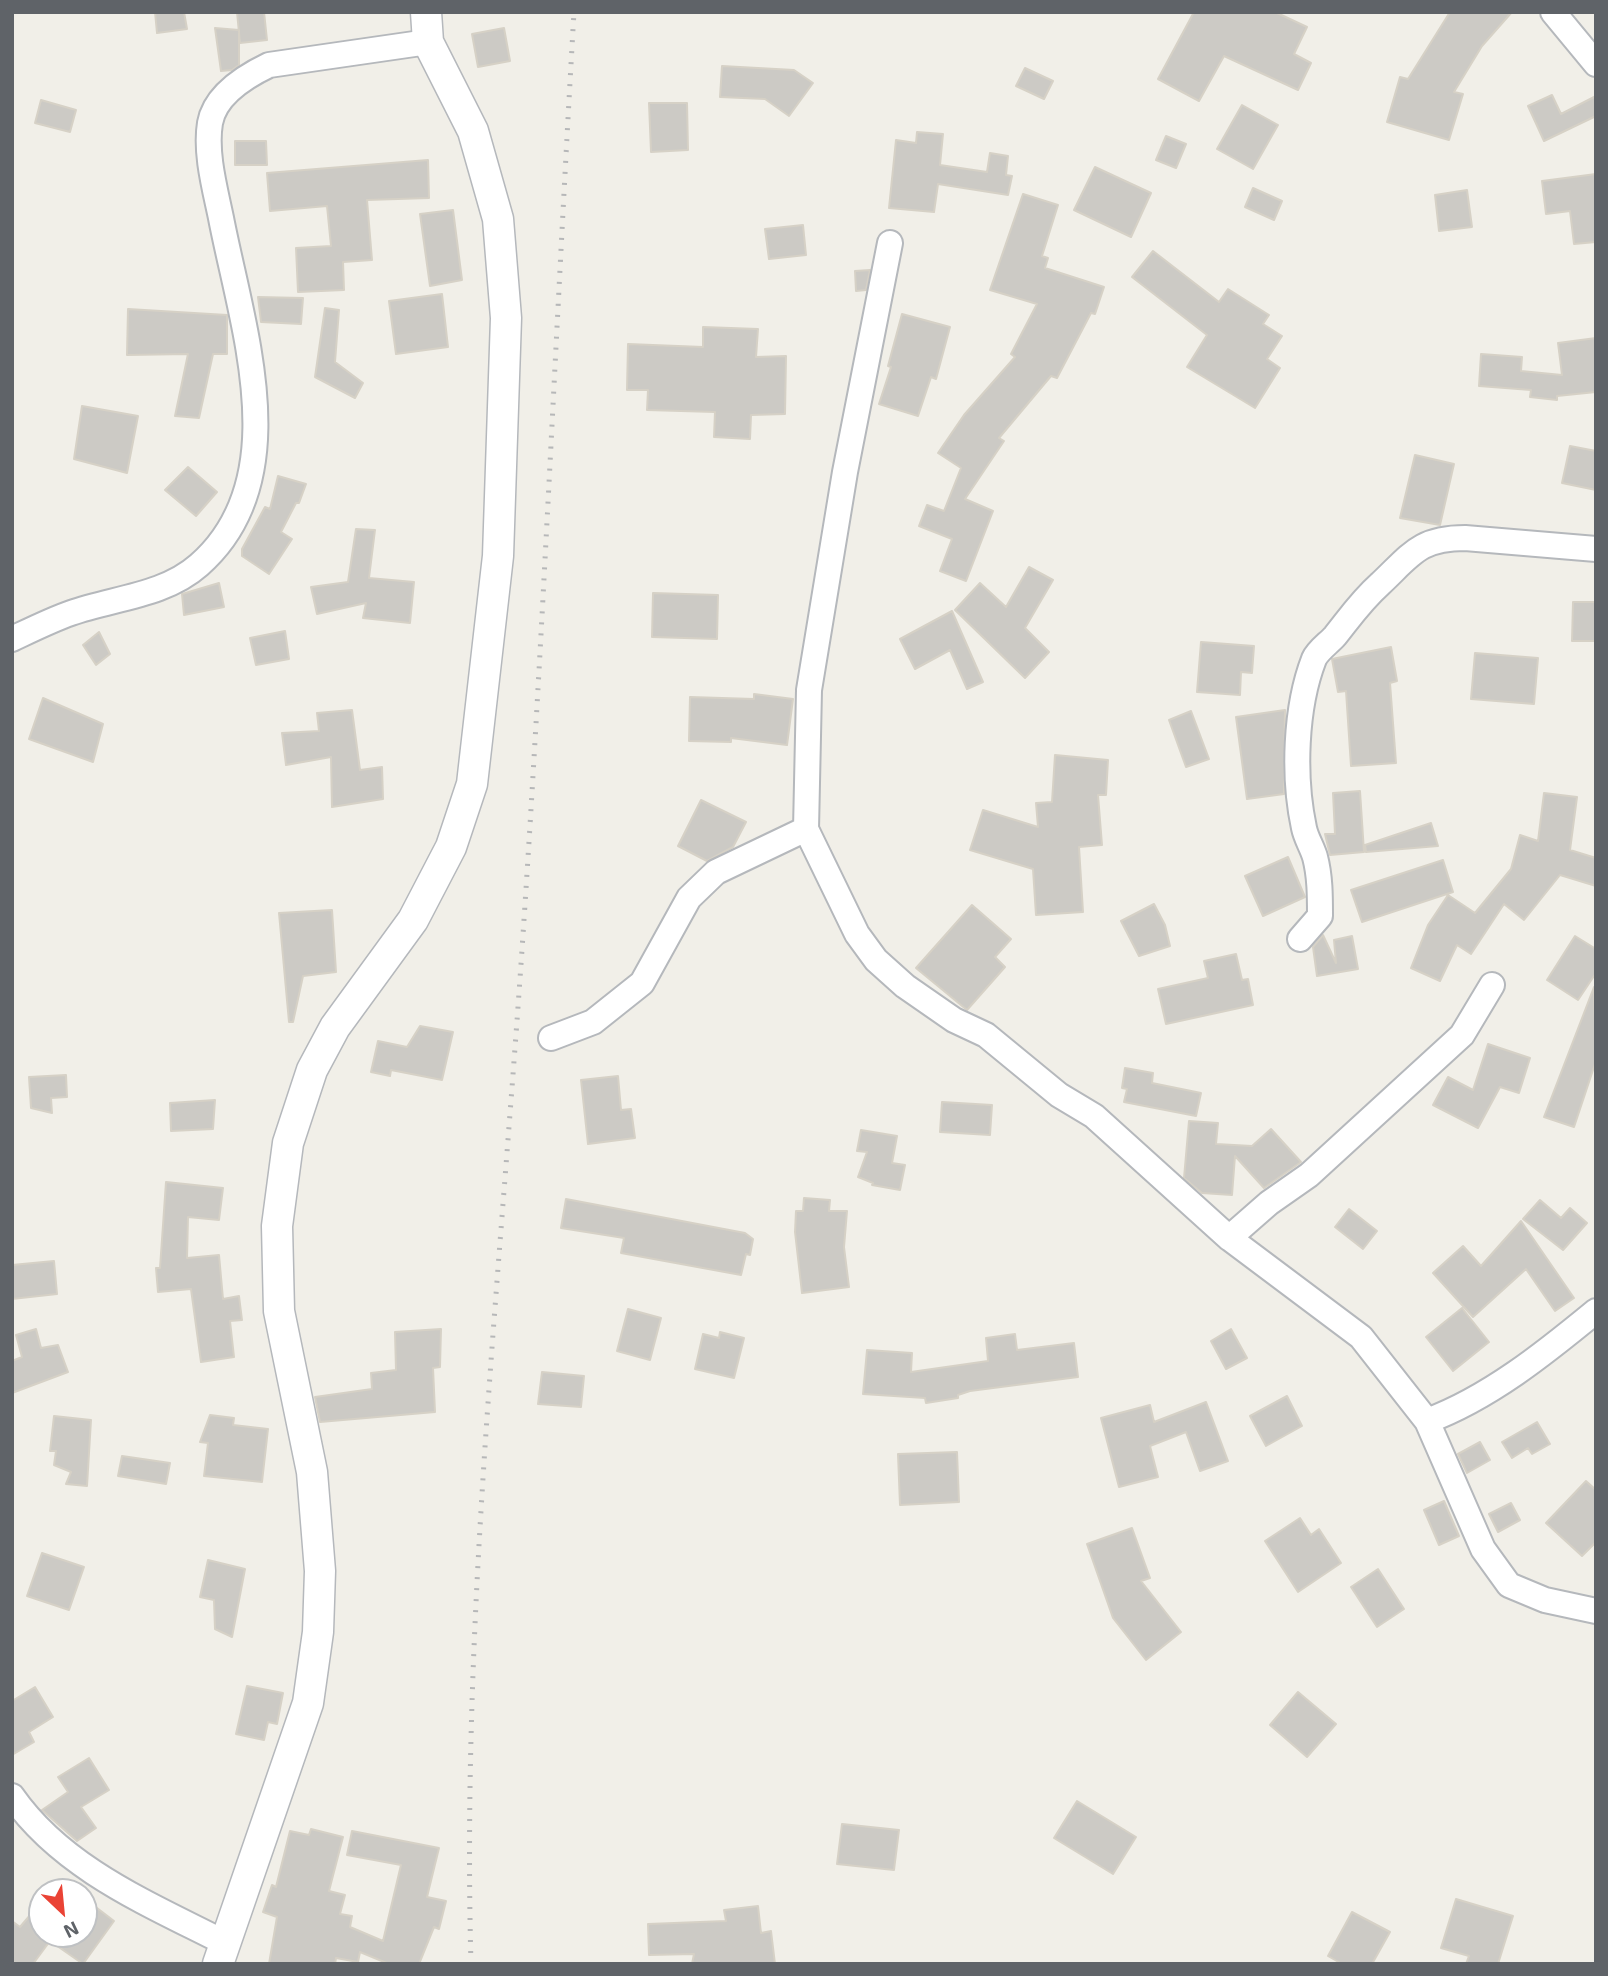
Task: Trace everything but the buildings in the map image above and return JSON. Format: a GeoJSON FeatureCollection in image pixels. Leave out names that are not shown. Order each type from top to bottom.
{"type":"FeatureCollection","features":[{"type":"Feature","properties":{"kind":"street"},"geometry":{"type":"LineString","coordinates":[[12,1796],[46,1834],[78,1862],[221,1954],[308,1703],[318,1632],[320,1571],[312,1472],[279,1311],[277,1226],[288,1143],[312,1070],[335,1027],[413,920],[451,847],[472,784],[498,556],[506,318],[498,219],[473,131],[428,42],[426,12]]}},
{"type":"Feature","properties":{"kind":"street"},"geometry":{"type":"LineString","coordinates":[[1553,12],[1596,64]]}},
{"type":"Feature","properties":{"kind":"street"},"geometry":{"type":"LineString","coordinates":[[12,639],[70,613],[163,587],[183,578],[222,542],[247,495],[257,433],[249,360],[212,175],[210,122],[226,95],[246,76],[269,65],[428,42]]}},
{"type":"Feature","properties":{"kind":"street"},"geometry":{"type":"LineString","coordinates":[[890,243],[845,472],[809,690],[806,829],[857,934],[876,960],[905,986],[954,1020],[986,1035],[1059,1095],[1094,1116],[1229,1238],[1362,1337],[1427,1421],[1483,1549],[1509,1585],[1545,1600],[1596,1611]]}},
{"type":"Feature","properties":{"kind":"street"},"geometry":{"type":"LineString","coordinates":[[1300,939],[1320,916],[1320,882],[1315,857],[1304,828],[1296,762],[1301,720],[1315,657],[1335,637],[1353,608],[1423,544],[1443,538],[1465,538],[1596,549]]}},
{"type":"Feature","properties":{"kind":"street"},"geometry":{"type":"LineString","coordinates":[[551,1038],[593,1022],[642,983],[689,898],[716,873],[806,829]]}},
{"type":"Feature","properties":{"kind":"street"},"geometry":{"type":"LineString","coordinates":[[1229,1238],[1269,1203],[1309,1175],[1462,1035],[1492,985]]}},
{"type":"Feature","properties":{"kind":"street"},"geometry":{"type":"LineString","coordinates":[[1427,1421],[1456,1410],[1485,1393],[1596,1311]]}},
{"type":"Feature","properties":{"kind":"railway"},"geometry":{"type":"LineString","coordinates":[[471,1964],[471,1721],[476,1600],[527,870],[574,12]]}}]}
